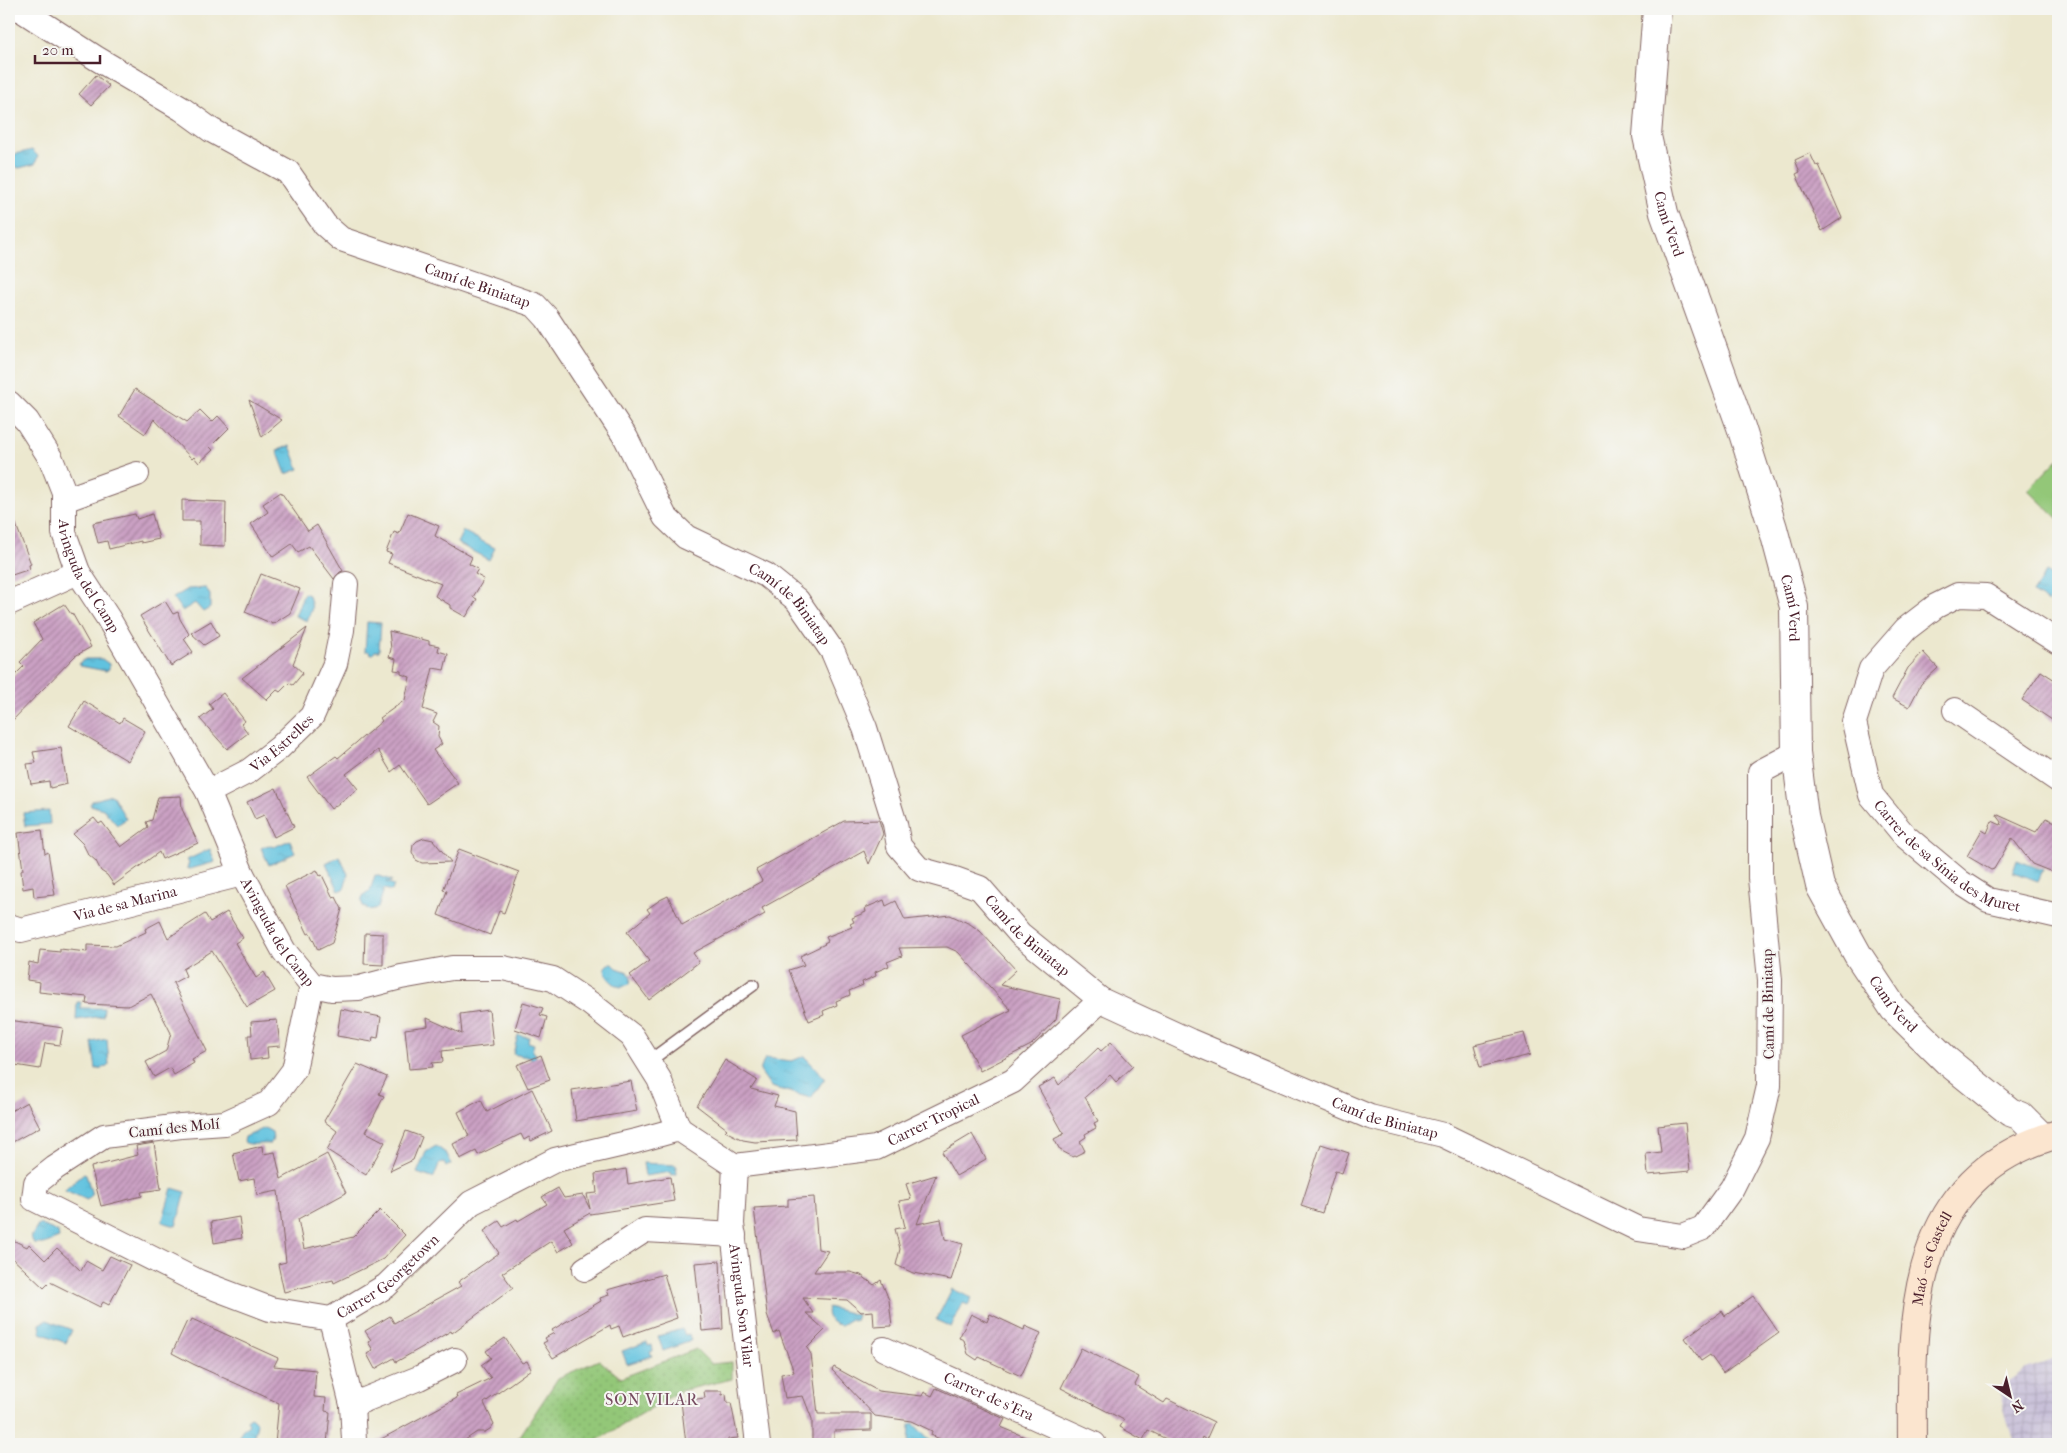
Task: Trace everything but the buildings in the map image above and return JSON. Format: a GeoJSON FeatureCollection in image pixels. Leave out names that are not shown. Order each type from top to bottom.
{"type":"FeatureCollection","features":[{"type":"Feature","properties":{"kind":"main road","name":"Maó - es Castell"},"geometry":{"type":"LineString","coordinates":[[1912,1444],[1915,1313],[1925,1263],[1934,1238],[1948,1212],[1972,1183],[2002,1158],[2024,1146],[2051,1136]]}},
{"type":"Feature","properties":{"kind":"street","name":"Camí de Biniatap"},"geometry":{"type":"LineString","coordinates":[[20,9],[96,58],[182,109],[211,130],[288,172],[325,225],[340,238],[535,305],[547,318],[626,438],[665,517],[686,537],[766,575],[797,600],[833,652],[865,728],[895,824],[899,846],[919,869],[955,878],[980,888],[1020,934],[1101,1000],[1190,1041],[1370,1117],[1443,1135],[1638,1229],[1683,1236],[1703,1228],[1732,1188],[1757,1138],[1769,1086],[1770,980],[1760,878],[1760,772],[1796,753]]}},
{"type":"Feature","properties":{"kind":"street","name":"Camí Verd"},"geometry":{"type":"LineString","coordinates":[[1657,9],[1647,136],[1664,213],[1740,427],[1773,528],[1794,607],[1796,753],[1804,816],[1820,886],[1858,954],[1894,1009],[1947,1061],[2010,1112],[2020,1116],[2051,1136]]}},
{"type":"Feature","properties":{"kind":"street","name":"Avinguda del Camp"},"geometry":{"type":"LineString","coordinates":[[9,403],[27,421],[51,459],[64,492],[64,533],[78,572],[108,618],[208,792],[242,874],[284,951],[312,985],[332,989],[360,988],[401,977],[452,968],[503,968],[553,979],[592,1004],[632,1036],[659,1079],[679,1129]]}},
{"type":"Feature","properties":{"kind":"street","name":"Avinguda del Camp"},"geometry":{"type":"LineString","coordinates":[[64,500],[137,474]]}},
{"type":"Feature","properties":{"kind":"street"},"geometry":{"type":"LineString","coordinates":[[9,603],[78,572]]}},
{"type":"Feature","properties":{"kind":"street","name":"Via Estrelles"},"geometry":{"type":"LineString","coordinates":[[208,792],[249,771],[280,748],[312,716],[335,664],[342,630],[346,584]]}},
{"type":"Feature","properties":{"kind":"street","name":"Carrer de sa Sínia des Muret"},"geometry":{"type":"LineString","coordinates":[[2058,642],[1986,596],[1958,595],[1936,606],[1906,629],[1871,669],[1854,722],[1871,795],[1905,836],[1960,882],[1988,900],[2058,916]]}},
{"type":"Feature","properties":{"kind":"street"},"geometry":{"type":"LineString","coordinates":[[1955,710],[2058,780]]}},
{"type":"Feature","properties":{"kind":"street","name":"Via de sa Marina"},"geometry":{"type":"LineString","coordinates":[[9,926],[21,930],[242,874]]}},
{"type":"Feature","properties":{"kind":"street","name":"Camí des Molí"},"geometry":{"type":"LineString","coordinates":[[34,1199],[36,1183],[55,1168],[104,1136],[181,1126],[226,1124],[269,1104],[294,1070],[312,985]]}},
{"type":"Feature","properties":{"kind":"street","name":"Carrer Tropical"},"geometry":{"type":"LineString","coordinates":[[734,1166],[876,1148],[1013,1081],[1101,1000]]}},
{"type":"Feature","properties":{"kind":"street"},"geometry":{"type":"LineString","coordinates":[[679,1129],[734,1166]]}},
{"type":"Feature","properties":{"kind":"street","name":"Carrer Georgetown"},"geometry":{"type":"LineString","coordinates":[[34,1199],[199,1282],[270,1309],[331,1319],[386,1286],[471,1203],[555,1160],[679,1129]]}},
{"type":"Feature","properties":{"kind":"street","name":"Avinguda Son Vilar"},"geometry":{"type":"LineString","coordinates":[[734,1166],[732,1224],[758,1444]]}},
{"type":"Feature","properties":{"kind":"street"},"geometry":{"type":"LineString","coordinates":[[585,1269],[645,1230],[734,1235]]}},
{"type":"Feature","properties":{"kind":"street"},"geometry":{"type":"LineString","coordinates":[[331,1319],[352,1405],[354,1440],[356,1444]]}},
{"type":"Feature","properties":{"kind":"street","name":"Carrer de s'Era"},"geometry":{"type":"LineString","coordinates":[[884,1349],[1088,1443]]}},
{"type":"Feature","properties":{"kind":"street"},"geometry":{"type":"LineString","coordinates":[[352,1405],[419,1378],[454,1360]]}},
{"type":"Feature","properties":{"kind":"lane"},"geometry":{"type":"LineString","coordinates":[[648,1062],[753,985]]}},
{"type":"Feature","properties":{"kind":"shaded area"},"geometry":{"type":"Polygon","coordinates":[[[2058,1358],[2058,1444],[2014,1444],[1998,1388],[2026,1369],[2058,1358]]]}},
{"type":"Feature","properties":{"kind":"green space"},"geometry":{"type":"Polygon","coordinates":[[[2058,459],[2058,519],[2028,490],[2058,459]]]}},
{"type":"Feature","properties":{"kind":"green space"},"geometry":{"type":"Polygon","coordinates":[[[696,1349],[711,1364],[732,1362],[732,1379],[680,1391],[591,1444],[510,1444],[520,1436],[558,1378],[599,1360],[621,1378],[696,1349]]]}},
{"type":"Feature","properties":{"kind":"water"},"geometry":{"type":"Polygon","coordinates":[[[32,150],[38,156],[35,164],[19,168],[12,165],[10,161],[12,155],[32,150]]]}},
{"type":"Feature","properties":{"kind":"water"},"geometry":{"type":"Polygon","coordinates":[[[290,446],[299,469],[286,474],[277,450],[290,446]]]}},
{"type":"Feature","properties":{"kind":"water"},"geometry":{"type":"Polygon","coordinates":[[[463,531],[495,548],[489,560],[457,543],[463,531]]]}},
{"type":"Feature","properties":{"kind":"water"},"geometry":{"type":"Polygon","coordinates":[[[2046,572],[2057,578],[2050,589],[2054,592],[2048,603],[2033,593],[2046,572]]]}},
{"type":"Feature","properties":{"kind":"water"},"geometry":{"type":"Polygon","coordinates":[[[206,588],[210,595],[210,608],[203,612],[195,603],[182,611],[173,598],[188,589],[206,588]]]}},
{"type":"Feature","properties":{"kind":"water"},"geometry":{"type":"Polygon","coordinates":[[[304,593],[309,595],[312,608],[307,621],[295,616],[304,593]]]}},
{"type":"Feature","properties":{"kind":"water"},"geometry":{"type":"Polygon","coordinates":[[[367,622],[381,623],[379,651],[375,651],[372,655],[365,651],[367,622]]]}},
{"type":"Feature","properties":{"kind":"water"},"geometry":{"type":"Polygon","coordinates":[[[85,659],[102,659],[109,664],[109,669],[106,671],[80,666],[79,664],[85,659]]]}},
{"type":"Feature","properties":{"kind":"water"},"geometry":{"type":"Polygon","coordinates":[[[111,795],[126,819],[117,825],[103,809],[90,805],[92,801],[111,795]]]}},
{"type":"Feature","properties":{"kind":"water"},"geometry":{"type":"Polygon","coordinates":[[[49,811],[50,824],[25,826],[23,813],[49,811]]]}},
{"type":"Feature","properties":{"kind":"water"},"geometry":{"type":"Polygon","coordinates":[[[290,840],[295,853],[269,865],[261,848],[269,845],[274,847],[290,840]]]}},
{"type":"Feature","properties":{"kind":"water"},"geometry":{"type":"Polygon","coordinates":[[[210,849],[215,862],[190,869],[187,868],[189,863],[187,860],[210,849]]]}},
{"type":"Feature","properties":{"kind":"water"},"geometry":{"type":"Polygon","coordinates":[[[339,856],[348,874],[344,889],[339,891],[326,863],[339,856]]]}},
{"type":"Feature","properties":{"kind":"water"},"geometry":{"type":"Polygon","coordinates":[[[2017,860],[2043,870],[2038,881],[2013,872],[2017,860]]]}},
{"type":"Feature","properties":{"kind":"water"},"geometry":{"type":"Polygon","coordinates":[[[375,875],[392,880],[391,882],[386,882],[394,885],[392,891],[384,889],[378,908],[369,910],[363,906],[362,899],[370,891],[375,875]]]}},
{"type":"Feature","properties":{"kind":"water"},"geometry":{"type":"Polygon","coordinates":[[[608,964],[613,964],[617,968],[628,972],[631,978],[630,984],[620,987],[611,982],[605,970],[608,964]]]}},
{"type":"Feature","properties":{"kind":"water"},"geometry":{"type":"Polygon","coordinates":[[[77,1002],[81,1002],[80,1008],[104,1008],[103,1016],[76,1020],[77,1002]]]}},
{"type":"Feature","properties":{"kind":"water"},"geometry":{"type":"Polygon","coordinates":[[[518,1035],[529,1037],[528,1042],[534,1044],[532,1051],[536,1054],[535,1059],[513,1054],[518,1035]]]}},
{"type":"Feature","properties":{"kind":"water"},"geometry":{"type":"Polygon","coordinates":[[[107,1039],[109,1065],[96,1069],[92,1042],[107,1039]]]}},
{"type":"Feature","properties":{"kind":"water"},"geometry":{"type":"Polygon","coordinates":[[[804,1056],[825,1078],[811,1098],[771,1087],[760,1071],[765,1058],[792,1061],[804,1056]]]}},
{"type":"Feature","properties":{"kind":"water"},"geometry":{"type":"Polygon","coordinates":[[[265,1128],[272,1132],[273,1140],[270,1144],[244,1142],[245,1137],[265,1128]]]}},
{"type":"Feature","properties":{"kind":"water"},"geometry":{"type":"Polygon","coordinates":[[[436,1146],[447,1154],[451,1164],[446,1167],[444,1163],[439,1164],[432,1178],[417,1173],[426,1152],[436,1146]]]}},
{"type":"Feature","properties":{"kind":"water"},"geometry":{"type":"Polygon","coordinates":[[[643,1163],[676,1165],[677,1174],[672,1175],[671,1172],[645,1176],[643,1163]]]}},
{"type":"Feature","properties":{"kind":"water"},"geometry":{"type":"Polygon","coordinates":[[[84,1173],[86,1174],[92,1195],[87,1200],[65,1190],[84,1173]]]}},
{"type":"Feature","properties":{"kind":"water"},"geometry":{"type":"Polygon","coordinates":[[[172,1188],[186,1192],[176,1226],[162,1222],[172,1188]]]}},
{"type":"Feature","properties":{"kind":"water"},"geometry":{"type":"Polygon","coordinates":[[[39,1224],[58,1232],[59,1238],[44,1244],[34,1244],[31,1237],[39,1224]]]}},
{"type":"Feature","properties":{"kind":"water"},"geometry":{"type":"Polygon","coordinates":[[[952,1289],[972,1298],[968,1305],[963,1303],[951,1327],[936,1320],[952,1289]]]}},
{"type":"Feature","properties":{"kind":"water"},"geometry":{"type":"Polygon","coordinates":[[[828,1307],[857,1315],[855,1321],[851,1319],[841,1325],[834,1323],[828,1317],[828,1307]]]}},
{"type":"Feature","properties":{"kind":"water"},"geometry":{"type":"Polygon","coordinates":[[[47,1320],[72,1330],[66,1343],[41,1333],[40,1324],[47,1320]]]}},
{"type":"Feature","properties":{"kind":"water"},"geometry":{"type":"Polygon","coordinates":[[[682,1329],[685,1335],[689,1334],[691,1341],[663,1351],[658,1336],[682,1329]]]}},
{"type":"Feature","properties":{"kind":"water"},"geometry":{"type":"Polygon","coordinates":[[[647,1342],[648,1346],[652,1345],[653,1351],[650,1352],[652,1356],[627,1364],[622,1351],[647,1342]]]}},
{"type":"Feature","properties":{"kind":"water"},"geometry":{"type":"Polygon","coordinates":[[[251,1417],[257,1423],[252,1444],[235,1444],[242,1430],[249,1425],[247,1420],[251,1417]]]}},
{"type":"Feature","properties":{"kind":"water"},"geometry":{"type":"Polygon","coordinates":[[[913,1423],[927,1438],[937,1443],[909,1444],[910,1425],[913,1423]]]}},
{"type":"Feature","properties":{"kind":"district","name":"SON VILAR"},"geometry":{"type":"Point","coordinates":[652,1399]}}]}
